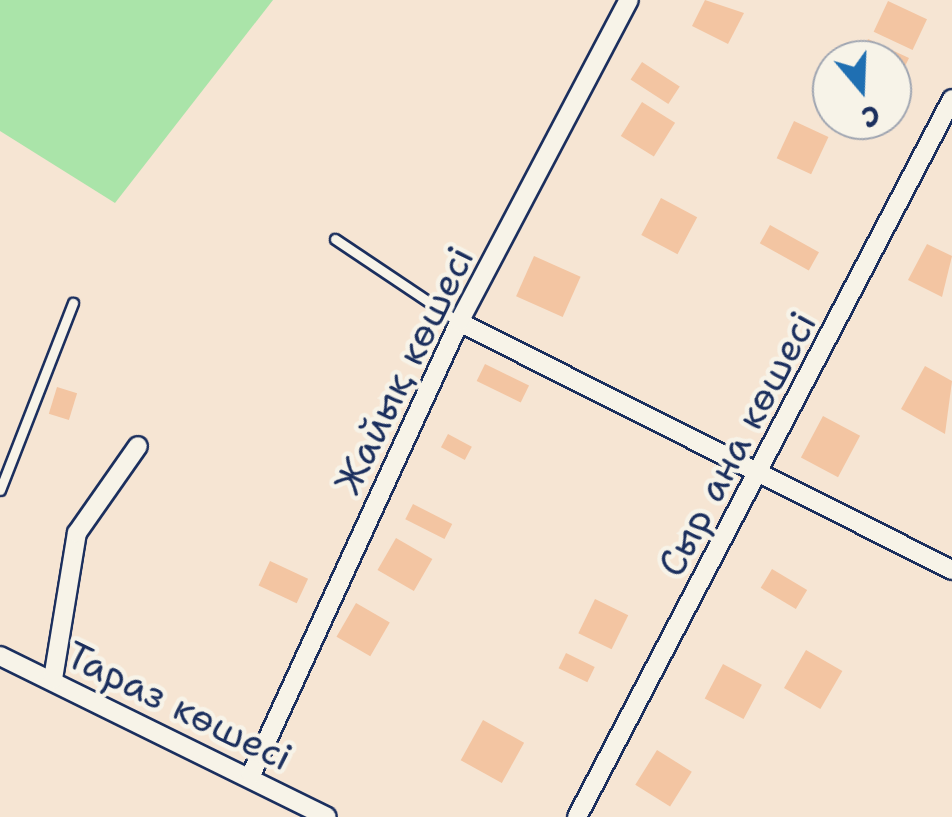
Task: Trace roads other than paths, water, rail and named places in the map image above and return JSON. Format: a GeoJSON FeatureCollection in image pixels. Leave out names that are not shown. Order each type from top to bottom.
{"type":"FeatureCollection","features":[{"type":"Feature","properties":{"kind":"street","name":"Жайық көшесі"},"geometry":{"type":"LineString","coordinates":[[251,775],[459,322],[628,0]]}},
{"type":"Feature","properties":{"kind":"street","name":"Сыр ана көшесі"},"geometry":{"type":"LineString","coordinates":[[576,817],[762,471],[952,99]]}},
{"type":"Feature","properties":{"kind":"street"},"geometry":{"type":"LineString","coordinates":[[459,322],[762,471],[952,570]]}},
{"type":"Feature","properties":{"kind":"street"},"geometry":{"type":"LineString","coordinates":[[52,678],[77,534],[138,446]]}},
{"type":"Feature","properties":{"kind":"street","name":"Тараз көшесі"},"geometry":{"type":"LineString","coordinates":[[0,656],[251,775],[327,817]]}},
{"type":"Feature","properties":{"kind":"lane"},"geometry":{"type":"LineString","coordinates":[[335,238],[459,322]]}},
{"type":"Feature","properties":{"kind":"lane"},"geometry":{"type":"LineString","coordinates":[[0,490],[73,303]]}}]}
